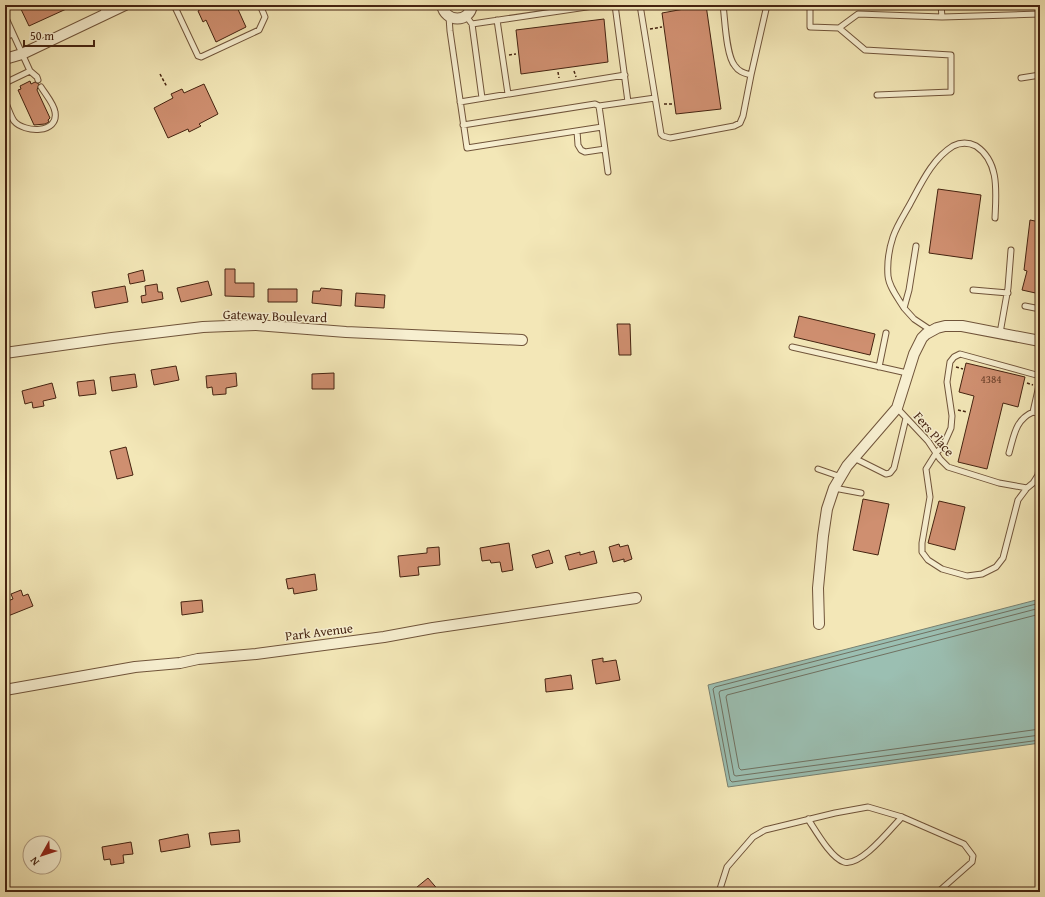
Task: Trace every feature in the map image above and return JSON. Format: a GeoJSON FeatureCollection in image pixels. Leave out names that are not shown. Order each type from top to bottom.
{"type":"FeatureCollection","features":[{"type":"Feature","properties":{"kind":"street"},"geometry":{"type":"LineString","coordinates":[[5,59],[22,54],[104,10],[125,5]]}},
{"type":"Feature","properties":{"kind":"street"},"geometry":{"type":"LineString","coordinates":[[442,5],[445,13],[449,16],[469,20],[469,13],[472,5]]}},
{"type":"Feature","properties":{"kind":"street","name":"Gateway Boulevard"},"geometry":{"type":"LineString","coordinates":[[5,354],[112,338],[203,327],[256,325],[438,337],[522,340]]}},
{"type":"Feature","properties":{"kind":"street"},"geometry":{"type":"LineString","coordinates":[[819,624],[818,588],[823,536],[827,509],[834,488],[847,466],[897,408],[907,373],[919,341],[926,334],[945,326],[962,326],[1000,332],[1040,341]]}},
{"type":"Feature","properties":{"kind":"street","name":"Park Avenue"},"geometry":{"type":"LineString","coordinates":[[5,690],[135,667],[180,663],[198,659],[256,654],[384,637],[440,627],[636,598]]}},
{"type":"Feature","properties":{"kind":"lane"},"geometry":{"type":"LineString","coordinates":[[174,5],[198,56],[201,56],[259,30],[265,17],[260,5]]}},
{"type":"Feature","properties":{"kind":"lane"},"geometry":{"type":"LineString","coordinates":[[482,98],[469,20],[497,20],[600,5]]}},
{"type":"Feature","properties":{"kind":"lane"},"geometry":{"type":"LineString","coordinates":[[615,5],[628,102]]}},
{"type":"Feature","properties":{"kind":"lane"},"geometry":{"type":"LineString","coordinates":[[640,5],[660,134],[670,138],[734,126],[740,123],[743,116],[767,5]]}},
{"type":"Feature","properties":{"kind":"lane"},"geometry":{"type":"LineString","coordinates":[[723,5],[730,58],[735,67],[743,73],[751,75]]}},
{"type":"Feature","properties":{"kind":"lane"},"geometry":{"type":"LineString","coordinates":[[810,5],[810,27],[839,28],[865,50],[951,55],[951,92],[877,95]]}},
{"type":"Feature","properties":{"kind":"lane"},"geometry":{"type":"LineString","coordinates":[[941,5],[942,17]]}},
{"type":"Feature","properties":{"kind":"lane"},"geometry":{"type":"LineString","coordinates":[[839,28],[858,14],[942,17],[1040,14]]}},
{"type":"Feature","properties":{"kind":"lane"},"geometry":{"type":"LineString","coordinates":[[5,16],[30,71],[37,77],[38,80]]}},
{"type":"Feature","properties":{"kind":"lane"},"geometry":{"type":"LineString","coordinates":[[449,16],[467,148],[602,127]]}},
{"type":"Feature","properties":{"kind":"lane"},"geometry":{"type":"LineString","coordinates":[[497,20],[508,94]]}},
{"type":"Feature","properties":{"kind":"lane"},"geometry":{"type":"LineString","coordinates":[[5,37],[13,34]]}},
{"type":"Feature","properties":{"kind":"lane"},"geometry":{"type":"LineString","coordinates":[[5,83],[30,71]]}},
{"type":"Feature","properties":{"kind":"lane"},"geometry":{"type":"LineString","coordinates":[[1021,78],[1040,74]]}},
{"type":"Feature","properties":{"kind":"lane"},"geometry":{"type":"LineString","coordinates":[[460,102],[625,75]]}},
{"type":"Feature","properties":{"kind":"lane"},"geometry":{"type":"LineString","coordinates":[[5,101],[14,120],[18,124],[35,130],[41,130],[52,124],[56,114],[54,108],[41,88]]}},
{"type":"Feature","properties":{"kind":"lane"},"geometry":{"type":"LineString","coordinates":[[463,125],[595,104],[599,106],[654,98]]}},
{"type":"Feature","properties":{"kind":"lane"},"geometry":{"type":"LineString","coordinates":[[599,106],[608,172]]}},
{"type":"Feature","properties":{"kind":"lane"},"geometry":{"type":"LineString","coordinates":[[577,131],[578,145],[581,150],[585,152],[605,149]]}},
{"type":"Feature","properties":{"kind":"lane"},"geometry":{"type":"LineString","coordinates":[[932,331],[914,319],[904,308],[891,286],[888,277],[889,256],[894,236],[926,175],[935,162],[952,147],[967,143],[983,151],[992,164],[996,192],[995,218]]}},
{"type":"Feature","properties":{"kind":"lane"},"geometry":{"type":"LineString","coordinates":[[904,308],[909,290],[916,246]]}},
{"type":"Feature","properties":{"kind":"lane"},"geometry":{"type":"LineString","coordinates":[[1000,332],[1008,293],[1011,250]]}},
{"type":"Feature","properties":{"kind":"lane"},"geometry":{"type":"LineString","coordinates":[[973,290],[1008,293]]}},
{"type":"Feature","properties":{"kind":"lane"},"geometry":{"type":"LineString","coordinates":[[1025,306],[1040,309]]}},
{"type":"Feature","properties":{"kind":"lane"},"geometry":{"type":"LineString","coordinates":[[878,367],[886,333]]}},
{"type":"Feature","properties":{"kind":"lane"},"geometry":{"type":"LineString","coordinates":[[792,347],[907,373]]}},
{"type":"Feature","properties":{"kind":"lane"},"geometry":{"type":"LineString","coordinates":[[1040,376],[960,354],[954,357],[950,362],[947,382],[952,416],[951,428],[943,446],[936,453],[926,469],[930,497],[922,542],[922,552],[928,560],[942,570],[967,576],[982,574],[996,567],[1004,558],[1018,500],[1038,475],[1040,461]]}},
{"type":"Feature","properties":{"kind":"lane"},"geometry":{"type":"LineString","coordinates":[[1009,453],[1017,426],[1022,419],[1033,412],[1040,381]]}},
{"type":"Feature","properties":{"kind":"lane","name":"Fers Place"},"geometry":{"type":"LineString","coordinates":[[897,408],[928,441],[948,467],[999,483],[1027,488]]}},
{"type":"Feature","properties":{"kind":"lane"},"geometry":{"type":"LineString","coordinates":[[1033,412],[1040,414]]}},
{"type":"Feature","properties":{"kind":"lane"},"geometry":{"type":"LineString","coordinates":[[854,458],[886,474],[890,473],[894,468],[906,418]]}},
{"type":"Feature","properties":{"kind":"lane"},"geometry":{"type":"LineString","coordinates":[[818,469],[841,477]]}},
{"type":"Feature","properties":{"kind":"lane"},"geometry":{"type":"LineString","coordinates":[[834,488],[861,494]]}},
{"type":"Feature","properties":{"kind":"lane"},"geometry":{"type":"LineString","coordinates":[[719,892],[727,866],[753,837],[765,830],[868,807],[902,817],[964,844],[973,856],[972,862],[938,892]]}},
{"type":"Feature","properties":{"kind":"lane"},"geometry":{"type":"LineString","coordinates":[[808,820],[833,854],[844,862],[853,862],[864,856],[902,817]]}},
{"type":"Feature","properties":{"kind":"path"},"geometry":{"type":"LineString","coordinates":[[644,30],[662,27]]}},
{"type":"Feature","properties":{"kind":"path"},"geometry":{"type":"LineString","coordinates":[[509,55],[516,54]]}},
{"type":"Feature","properties":{"kind":"path"},"geometry":{"type":"LineString","coordinates":[[160,74],[167,87]]}},
{"type":"Feature","properties":{"kind":"path"},"geometry":{"type":"LineString","coordinates":[[664,104],[673,104]]}},
{"type":"Feature","properties":{"kind":"water"},"geometry":{"type":"Polygon","coordinates":[[[1040,599],[1040,743],[728,787],[708,685],[1040,599]]]}},
{"type":"Feature","properties":{"kind":"building"},"geometry":{"type":"Polygon","coordinates":[[[19,5],[75,5],[29,26],[19,5]]]}},
{"type":"Feature","properties":{"kind":"building"},"geometry":{"type":"Polygon","coordinates":[[[199,5],[236,5],[246,27],[216,42],[206,20],[203,22],[198,11],[201,9],[199,5]]]}},
{"type":"Feature","properties":{"kind":"building"},"geometry":{"type":"Polygon","coordinates":[[[706,5],[721,109],[676,114],[662,13],[706,5]]]}},
{"type":"Feature","properties":{"kind":"building"},"geometry":{"type":"Polygon","coordinates":[[[604,19],[608,62],[521,74],[516,30],[604,19]]]}},
{"type":"Feature","properties":{"kind":"building"},"geometry":{"type":"Polygon","coordinates":[[[30,81],[31,84],[35,82],[39,84],[37,90],[50,118],[48,120],[49,122],[45,124],[34,125],[18,90],[21,89],[20,86],[30,81]]]}},
{"type":"Feature","properties":{"kind":"building"},"geometry":{"type":"Polygon","coordinates":[[[204,84],[218,114],[199,124],[201,126],[189,132],[188,129],[168,138],[154,108],[173,98],[171,94],[182,89],[184,93],[204,84]]]}},
{"type":"Feature","properties":{"kind":"building"},"geometry":{"type":"Polygon","coordinates":[[[938,189],[981,195],[972,259],[929,253],[938,189]]]}},
{"type":"Feature","properties":{"kind":"building"},"geometry":{"type":"Polygon","coordinates":[[[1030,220],[1040,222],[1037,248],[1040,248],[1036,275],[1040,276],[1040,294],[1022,290],[1027,271],[1024,270],[1030,220]]]}},
{"type":"Feature","properties":{"kind":"building"},"geometry":{"type":"Polygon","coordinates":[[[225,269],[235,269],[235,283],[254,283],[254,297],[225,296],[225,269]]]}},
{"type":"Feature","properties":{"kind":"building"},"geometry":{"type":"Polygon","coordinates":[[[143,270],[145,281],[130,284],[128,274],[143,270]]]}},
{"type":"Feature","properties":{"kind":"building"},"geometry":{"type":"Polygon","coordinates":[[[208,281],[212,295],[181,302],[177,288],[208,281]]]}},
{"type":"Feature","properties":{"kind":"building"},"geometry":{"type":"Polygon","coordinates":[[[157,284],[158,292],[162,292],[163,299],[142,303],[141,296],[146,295],[145,286],[157,284]]]}},
{"type":"Feature","properties":{"kind":"building"},"geometry":{"type":"Polygon","coordinates":[[[125,286],[128,302],[95,308],[92,292],[125,286]]]}},
{"type":"Feature","properties":{"kind":"building"},"geometry":{"type":"Polygon","coordinates":[[[321,288],[342,290],[341,306],[312,303],[313,291],[320,291],[321,288]]]}},
{"type":"Feature","properties":{"kind":"building"},"geometry":{"type":"Polygon","coordinates":[[[268,289],[297,289],[297,302],[268,302],[268,289]]]}},
{"type":"Feature","properties":{"kind":"building"},"geometry":{"type":"Polygon","coordinates":[[[356,293],[385,295],[384,308],[355,306],[356,293]]]}},
{"type":"Feature","properties":{"kind":"building"},"geometry":{"type":"Polygon","coordinates":[[[799,316],[875,334],[870,355],[794,337],[799,316]]]}},
{"type":"Feature","properties":{"kind":"building"},"geometry":{"type":"Polygon","coordinates":[[[617,324],[630,324],[631,355],[619,355],[617,324]]]}},
{"type":"Feature","properties":{"kind":"building"},"geometry":{"type":"Polygon","coordinates":[[[966,363],[1025,377],[1018,407],[1003,403],[987,469],[958,462],[974,396],[959,392],[966,363]]]}},
{"type":"Feature","properties":{"kind":"building"},"geometry":{"type":"Polygon","coordinates":[[[176,366],[179,380],[154,385],[151,370],[176,366]]]}},
{"type":"Feature","properties":{"kind":"building"},"geometry":{"type":"Polygon","coordinates":[[[236,373],[237,386],[226,388],[226,394],[213,395],[212,387],[207,388],[206,376],[236,373]]]}},
{"type":"Feature","properties":{"kind":"building"},"geometry":{"type":"Polygon","coordinates":[[[334,373],[334,389],[312,389],[312,374],[334,373]]]}},
{"type":"Feature","properties":{"kind":"building"},"geometry":{"type":"Polygon","coordinates":[[[135,374],[137,387],[112,391],[110,377],[135,374]]]}},
{"type":"Feature","properties":{"kind":"building"},"geometry":{"type":"Polygon","coordinates":[[[94,380],[96,394],[79,396],[77,382],[94,380]]]}},
{"type":"Feature","properties":{"kind":"building"},"geometry":{"type":"Polygon","coordinates":[[[52,383],[56,398],[43,401],[44,406],[33,408],[32,402],[25,404],[22,391],[52,383]]]}},
{"type":"Feature","properties":{"kind":"building"},"geometry":{"type":"Polygon","coordinates":[[[126,447],[133,475],[117,479],[110,451],[126,447]]]}},
{"type":"Feature","properties":{"kind":"building"},"geometry":{"type":"Polygon","coordinates":[[[863,499],[889,504],[878,555],[853,550],[863,499]]]}},
{"type":"Feature","properties":{"kind":"building"},"geometry":{"type":"Polygon","coordinates":[[[939,501],[965,507],[955,550],[928,543],[939,501]]]}},
{"type":"Feature","properties":{"kind":"building"},"geometry":{"type":"Polygon","coordinates":[[[509,543],[513,570],[502,572],[500,562],[491,563],[490,560],[482,561],[480,548],[509,543]]]}},
{"type":"Feature","properties":{"kind":"building"},"geometry":{"type":"Polygon","coordinates":[[[619,544],[620,547],[628,545],[632,559],[624,562],[624,559],[613,562],[609,547],[619,544]]]}},
{"type":"Feature","properties":{"kind":"building"},"geometry":{"type":"Polygon","coordinates":[[[439,547],[440,565],[418,567],[419,575],[400,577],[398,556],[427,553],[427,548],[439,547]]]}},
{"type":"Feature","properties":{"kind":"building"},"geometry":{"type":"Polygon","coordinates":[[[549,550],[553,563],[536,568],[532,555],[549,550]]]}},
{"type":"Feature","properties":{"kind":"building"},"geometry":{"type":"Polygon","coordinates":[[[594,551],[597,563],[569,570],[565,556],[580,552],[580,555],[594,551]]]}},
{"type":"Feature","properties":{"kind":"building"},"geometry":{"type":"Polygon","coordinates":[[[315,574],[317,590],[294,594],[293,588],[288,589],[286,579],[315,574]]]}},
{"type":"Feature","properties":{"kind":"building"},"geometry":{"type":"Polygon","coordinates":[[[21,590],[23,596],[28,594],[33,606],[8,616],[5,608],[5,602],[13,599],[11,594],[21,590]]]}},
{"type":"Feature","properties":{"kind":"building"},"geometry":{"type":"Polygon","coordinates":[[[202,600],[203,612],[182,615],[181,602],[202,600]]]}},
{"type":"Feature","properties":{"kind":"building"},"geometry":{"type":"Polygon","coordinates":[[[603,658],[603,662],[616,660],[620,680],[596,684],[592,660],[603,658]]]}},
{"type":"Feature","properties":{"kind":"building"},"geometry":{"type":"Polygon","coordinates":[[[571,675],[573,689],[546,692],[545,679],[571,675]]]}},
{"type":"Feature","properties":{"kind":"building"},"geometry":{"type":"Polygon","coordinates":[[[239,830],[240,842],[211,845],[209,833],[239,830]]]}},
{"type":"Feature","properties":{"kind":"building"},"geometry":{"type":"Polygon","coordinates":[[[188,834],[190,847],[161,852],[159,840],[188,834]]]}},
{"type":"Feature","properties":{"kind":"building"},"geometry":{"type":"Polygon","coordinates":[[[131,842],[133,854],[123,855],[124,863],[111,865],[110,859],[104,860],[102,847],[131,842]]]}},
{"type":"Feature","properties":{"kind":"building"},"geometry":{"type":"Polygon","coordinates":[[[428,878],[440,892],[411,892],[428,878]]]}}]}
